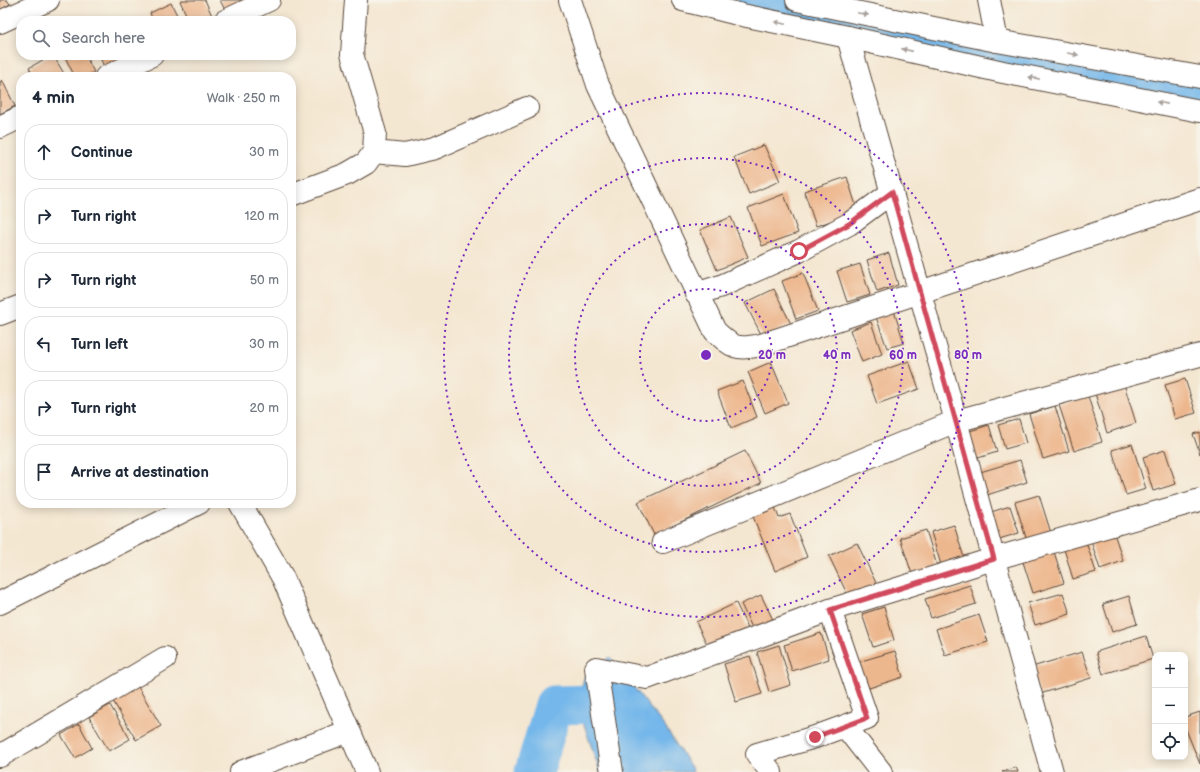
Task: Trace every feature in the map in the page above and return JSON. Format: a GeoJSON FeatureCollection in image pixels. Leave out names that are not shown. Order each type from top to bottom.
{"type":"FeatureCollection","features":[{"type":"Feature","properties":{"kind":"street"},"geometry":{"type":"LineString","coordinates":[[0,22],[48,0]]}},
{"type":"Feature","properties":{"kind":"street"},"geometry":{"type":"LineString","coordinates":[[235,16],[269,0]]}},
{"type":"Feature","properties":{"kind":"street"},"geometry":{"type":"LineString","coordinates":[[296,194],[347,174],[366,163],[374,152],[375,133],[352,54],[356,0]]}},
{"type":"Feature","properties":{"kind":"street"},"geometry":{"type":"LineString","coordinates":[[570,0],[598,85],[696,294],[715,331],[731,346],[745,348],[761,345],[1200,199]]}},
{"type":"Feature","properties":{"kind":"street"},"geometry":{"type":"LineString","coordinates":[[683,0],[1003,72],[1200,110]]}},
{"type":"Feature","properties":{"kind":"street"},"geometry":{"type":"LineString","coordinates":[[798,0],[997,41],[1200,77]]}},
{"type":"Feature","properties":{"kind":"street"},"geometry":{"type":"LineString","coordinates":[[989,0],[997,41]]}},
{"type":"Feature","properties":{"kind":"street"},"geometry":{"type":"LineString","coordinates":[[848,37],[956,421],[1052,772]]}},
{"type":"Feature","properties":{"kind":"street"},"geometry":{"type":"LineString","coordinates":[[116,72],[142,60]]}},
{"type":"Feature","properties":{"kind":"street"},"geometry":{"type":"LineString","coordinates":[[374,152],[405,155],[435,148],[527,108]]}},
{"type":"Feature","properties":{"kind":"street"},"geometry":{"type":"LineString","coordinates":[[0,127],[16,119]]}},
{"type":"Feature","properties":{"kind":"street"},"geometry":{"type":"LineString","coordinates":[[696,294],[721,286],[799,251],[849,224],[892,192]]}},
{"type":"Feature","properties":{"kind":"street"},"geometry":{"type":"LineString","coordinates":[[0,314],[16,308]]}},
{"type":"Feature","properties":{"kind":"street"},"geometry":{"type":"LineString","coordinates":[[663,542],[956,421],[1200,354]]}},
{"type":"Feature","properties":{"kind":"street"},"geometry":{"type":"LineString","coordinates":[[612,772],[596,668],[647,678],[830,610],[994,559],[1200,500]]}},
{"type":"Feature","properties":{"kind":"street"},"geometry":{"type":"LineString","coordinates":[[0,602],[189,508]]}},
{"type":"Feature","properties":{"kind":"street"},"geometry":{"type":"LineString","coordinates":[[243,508],[283,578],[367,772]]}},
{"type":"Feature","properties":{"kind":"street"},"geometry":{"type":"LineString","coordinates":[[771,772],[757,754],[815,737],[867,718],[830,610]]}},
{"type":"Feature","properties":{"kind":"street"},"geometry":{"type":"LineString","coordinates":[[0,756],[164,658]]}},
{"type":"Feature","properties":{"kind":"street"},"geometry":{"type":"LineString","coordinates":[[845,726],[881,772]]}},
{"type":"Feature","properties":{"kind":"street"},"geometry":{"type":"LineString","coordinates":[[241,772],[349,731]]}},
{"type":"Feature","properties":{"kind":"water"},"geometry":{"type":"Polygon","coordinates":[[[610,657],[665,727],[694,772],[600,772],[577,704],[585,675],[610,657]]]}},
{"type":"Feature","properties":{"kind":"building"},"geometry":{"type":"Polygon","coordinates":[[[0,0],[7,0],[10,4],[0,10],[0,0]]]}},
{"type":"Feature","properties":{"kind":"building"},"geometry":{"type":"Polygon","coordinates":[[[205,0],[212,16],[187,16],[180,1],[205,0]]]}},
{"type":"Feature","properties":{"kind":"building"},"geometry":{"type":"Polygon","coordinates":[[[220,0],[245,0],[225,10],[220,0]]]}},
{"type":"Feature","properties":{"kind":"building"},"geometry":{"type":"Polygon","coordinates":[[[171,3],[178,16],[151,16],[150,13],[171,3]]]}},
{"type":"Feature","properties":{"kind":"building"},"geometry":{"type":"Polygon","coordinates":[[[43,60],[56,60],[63,72],[31,72],[29,68],[43,60]]]}},
{"type":"Feature","properties":{"kind":"building"},"geometry":{"type":"Polygon","coordinates":[[[66,60],[88,60],[94,72],[72,72],[66,60]]]}},
{"type":"Feature","properties":{"kind":"building"},"geometry":{"type":"Polygon","coordinates":[[[101,60],[125,60],[105,69],[101,60]]]}},
{"type":"Feature","properties":{"kind":"building"},"geometry":{"type":"Polygon","coordinates":[[[2,80],[15,106],[0,114],[0,82],[2,80]]]}},
{"type":"Feature","properties":{"kind":"building"},"geometry":{"type":"Polygon","coordinates":[[[764,145],[780,181],[749,194],[734,157],[764,145]]]}},
{"type":"Feature","properties":{"kind":"building"},"geometry":{"type":"Polygon","coordinates":[[[847,177],[858,212],[816,226],[804,191],[847,177]]]}},
{"type":"Feature","properties":{"kind":"building"},"geometry":{"type":"Polygon","coordinates":[[[784,194],[798,233],[762,246],[748,208],[784,194]]]}},
{"type":"Feature","properties":{"kind":"building"},"geometry":{"type":"Polygon","coordinates":[[[731,217],[748,257],[717,270],[700,230],[731,217]]]}},
{"type":"Feature","properties":{"kind":"building"},"geometry":{"type":"Polygon","coordinates":[[[889,253],[898,285],[877,292],[867,260],[889,253]]]}},
{"type":"Feature","properties":{"kind":"building"},"geometry":{"type":"Polygon","coordinates":[[[860,264],[870,295],[847,302],[837,271],[860,264]]]}},
{"type":"Feature","properties":{"kind":"building"},"geometry":{"type":"Polygon","coordinates":[[[803,273],[818,311],[796,319],[782,281],[803,273]]]}},
{"type":"Feature","properties":{"kind":"building"},"geometry":{"type":"Polygon","coordinates":[[[774,289],[791,324],[763,338],[745,303],[774,289]]]}},
{"type":"Feature","properties":{"kind":"building"},"geometry":{"type":"Polygon","coordinates":[[[894,311],[904,343],[887,348],[876,317],[894,311]]]}},
{"type":"Feature","properties":{"kind":"building"},"geometry":{"type":"Polygon","coordinates":[[[871,322],[882,354],[862,362],[850,330],[871,322]]]}},
{"type":"Feature","properties":{"kind":"building"},"geometry":{"type":"Polygon","coordinates":[[[909,361],[919,389],[877,404],[867,376],[909,361]]]}},
{"type":"Feature","properties":{"kind":"building"},"geometry":{"type":"Polygon","coordinates":[[[771,362],[788,403],[765,413],[748,372],[771,362]]]}},
{"type":"Feature","properties":{"kind":"building"},"geometry":{"type":"Polygon","coordinates":[[[1185,379],[1196,413],[1175,419],[1165,385],[1185,379]]]}},
{"type":"Feature","properties":{"kind":"building"},"geometry":{"type":"Polygon","coordinates":[[[743,381],[757,417],[731,428],[717,391],[743,381]]]}},
{"type":"Feature","properties":{"kind":"building"},"geometry":{"type":"Polygon","coordinates":[[[1123,381],[1136,423],[1107,433],[1094,390],[1123,381]]]}},
{"type":"Feature","properties":{"kind":"building"},"geometry":{"type":"Polygon","coordinates":[[[1088,396],[1102,442],[1074,451],[1059,405],[1088,396]]]}},
{"type":"Feature","properties":{"kind":"building"},"geometry":{"type":"Polygon","coordinates":[[[1055,406],[1069,451],[1043,459],[1029,414],[1055,406]]]}},
{"type":"Feature","properties":{"kind":"building"},"geometry":{"type":"Polygon","coordinates":[[[1019,419],[1026,443],[1005,449],[998,425],[1019,419]]]}},
{"type":"Feature","properties":{"kind":"building"},"geometry":{"type":"Polygon","coordinates":[[[989,425],[997,452],[975,459],[967,432],[989,425]]]}},
{"type":"Feature","properties":{"kind":"building"},"geometry":{"type":"Polygon","coordinates":[[[1200,432],[1200,454],[1193,434],[1200,432]]]}},
{"type":"Feature","properties":{"kind":"building"},"geometry":{"type":"Polygon","coordinates":[[[1132,444],[1146,489],[1126,495],[1112,450],[1132,444]]]}},
{"type":"Feature","properties":{"kind":"building"},"geometry":{"type":"Polygon","coordinates":[[[1165,450],[1176,484],[1153,491],[1143,457],[1165,450]]]}},
{"type":"Feature","properties":{"kind":"building"},"geometry":{"type":"Polygon","coordinates":[[[745,451],[761,483],[654,535],[638,502],[745,451]]]}},
{"type":"Feature","properties":{"kind":"building"},"geometry":{"type":"Polygon","coordinates":[[[1020,460],[1027,482],[984,496],[977,473],[1020,460]]]}},
{"type":"Feature","properties":{"kind":"building"},"geometry":{"type":"Polygon","coordinates":[[[1039,495],[1051,533],[1027,541],[1015,502],[1039,495]]]}},
{"type":"Feature","properties":{"kind":"building"},"geometry":{"type":"Polygon","coordinates":[[[774,505],[779,518],[790,514],[807,557],[775,571],[752,514],[774,505]]]}},
{"type":"Feature","properties":{"kind":"building"},"geometry":{"type":"Polygon","coordinates":[[[1010,506],[1019,533],[999,539],[991,512],[1010,506]]]}},
{"type":"Feature","properties":{"kind":"building"},"geometry":{"type":"Polygon","coordinates":[[[954,525],[965,561],[942,568],[931,532],[954,525]]]}},
{"type":"Feature","properties":{"kind":"building"},"geometry":{"type":"Polygon","coordinates":[[[926,530],[938,569],[913,577],[900,538],[926,530]]]}},
{"type":"Feature","properties":{"kind":"building"},"geometry":{"type":"Polygon","coordinates":[[[1114,533],[1123,561],[1100,569],[1091,541],[1114,533]]]}},
{"type":"Feature","properties":{"kind":"building"},"geometry":{"type":"Polygon","coordinates":[[[1086,542],[1096,572],[1073,579],[1064,549],[1086,542]]]}},
{"type":"Feature","properties":{"kind":"building"},"geometry":{"type":"Polygon","coordinates":[[[857,543],[877,585],[849,598],[829,556],[857,543]]]}},
{"type":"Feature","properties":{"kind":"building"},"geometry":{"type":"Polygon","coordinates":[[[1054,552],[1064,583],[1033,593],[1023,562],[1054,552]]]}},
{"type":"Feature","properties":{"kind":"building"},"geometry":{"type":"Polygon","coordinates":[[[970,585],[976,604],[931,618],[925,599],[970,585]]]}},
{"type":"Feature","properties":{"kind":"building"},"geometry":{"type":"Polygon","coordinates":[[[1063,593],[1070,614],[1035,625],[1028,603],[1063,593]]]}},
{"type":"Feature","properties":{"kind":"building"},"geometry":{"type":"Polygon","coordinates":[[[761,595],[775,624],[755,634],[741,604],[761,595]]]}},
{"type":"Feature","properties":{"kind":"building"},"geometry":{"type":"Polygon","coordinates":[[[1129,596],[1137,624],[1112,632],[1103,604],[1129,596]]]}},
{"type":"Feature","properties":{"kind":"building"},"geometry":{"type":"Polygon","coordinates":[[[736,603],[750,633],[711,652],[696,622],[736,603]]]}},
{"type":"Feature","properties":{"kind":"building"},"geometry":{"type":"Polygon","coordinates":[[[884,607],[894,640],[873,647],[862,614],[884,607]]]}},
{"type":"Feature","properties":{"kind":"building"},"geometry":{"type":"Polygon","coordinates":[[[979,615],[988,642],[945,655],[936,629],[979,615]]]}},
{"type":"Feature","properties":{"kind":"building"},"geometry":{"type":"Polygon","coordinates":[[[821,633],[829,659],[792,671],[784,645],[821,633]]]}},
{"type":"Feature","properties":{"kind":"building"},"geometry":{"type":"Polygon","coordinates":[[[1146,636],[1152,659],[1103,674],[1096,652],[1146,636]]]}},
{"type":"Feature","properties":{"kind":"building"},"geometry":{"type":"Polygon","coordinates":[[[779,645],[791,685],[769,692],[757,652],[779,645]]]}},
{"type":"Feature","properties":{"kind":"building"},"geometry":{"type":"Polygon","coordinates":[[[895,651],[903,677],[866,689],[858,662],[895,651]]]}},
{"type":"Feature","properties":{"kind":"building"},"geometry":{"type":"Polygon","coordinates":[[[1082,652],[1091,678],[1040,694],[1032,667],[1082,652]]]}},
{"type":"Feature","properties":{"kind":"building"},"geometry":{"type":"Polygon","coordinates":[[[750,656],[762,694],[736,702],[724,664],[750,656]]]}},
{"type":"Feature","properties":{"kind":"building"},"geometry":{"type":"Polygon","coordinates":[[[138,687],[161,726],[136,740],[113,701],[138,687]]]}},
{"type":"Feature","properties":{"kind":"building"},"geometry":{"type":"Polygon","coordinates":[[[110,705],[130,739],[109,751],[89,717],[110,705]]]}},
{"type":"Feature","properties":{"kind":"building"},"geometry":{"type":"Polygon","coordinates":[[[1200,712],[1200,764],[1188,734],[1188,716],[1200,712]]]}},
{"type":"Feature","properties":{"kind":"building"},"geometry":{"type":"Polygon","coordinates":[[[79,724],[92,748],[75,758],[61,735],[79,724]]]}},
{"type":"Feature","properties":{"kind":"building"},"geometry":{"type":"Polygon","coordinates":[[[1016,767],[1018,772],[1002,772],[1016,767]]]}},
{"type":"Feature","properties":{"kind":"waterway"},"geometry":{"type":"LineString","coordinates":[[748,0],[917,37],[1200,92]]}},
{"type":"Feature","properties":{"kind":"waterway"},"geometry":{"type":"LineString","coordinates":[[534,772],[554,705],[599,704],[635,772]]}},
{"type":"Feature","properties":{"kind":"route"},"geometry":{"type":"LineString","coordinates":[[799,251],[849,224],[892,192],[994,559],[830,610],[867,718],[815,737]]}}]}
